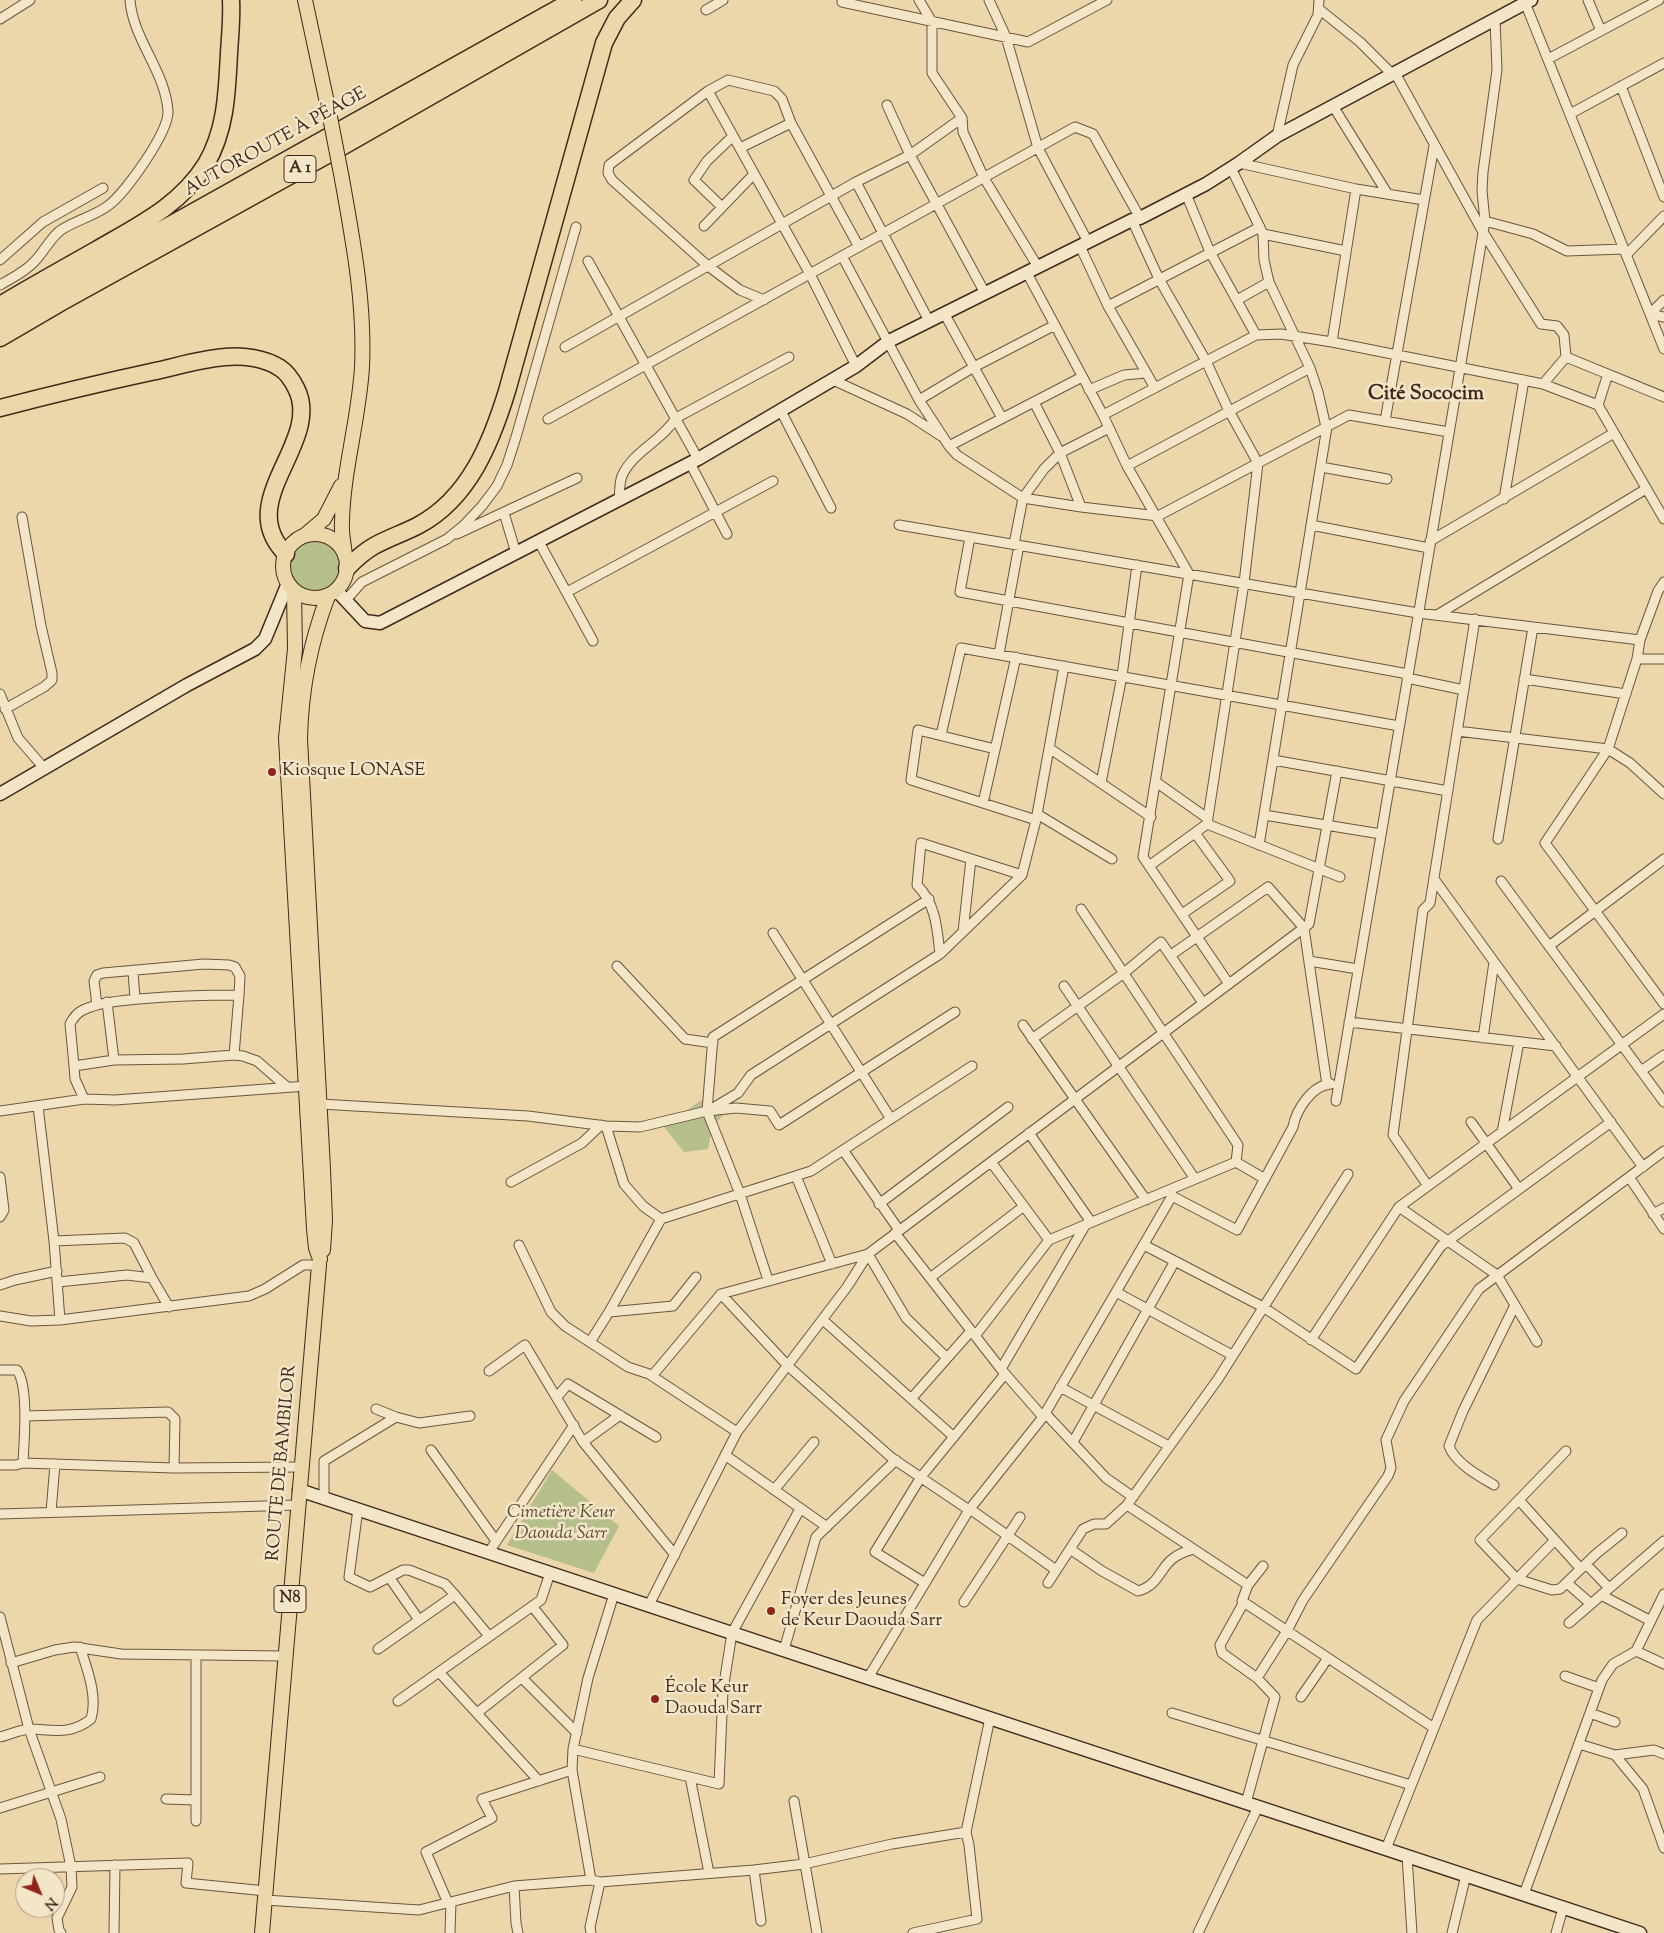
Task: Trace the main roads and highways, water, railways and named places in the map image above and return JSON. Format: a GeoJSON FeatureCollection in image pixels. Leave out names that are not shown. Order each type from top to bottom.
{"type":"FeatureCollection","features":[{"type":"Feature","properties":{"kind":"highway"},"geometry":{"type":"LineString","coordinates":[[0,305],[154,217],[182,195],[194,181],[210,155],[222,126],[226,100],[231,0]]}},
{"type":"Feature","properties":{"kind":"highway","name":"AUTOROUTE À PÉAGE"},"geometry":{"type":"LineString","coordinates":[[0,322],[76,276],[573,0]]}},
{"type":"Feature","properties":{"kind":"highway","name":"A 1"},"geometry":{"type":"LineString","coordinates":[[0,338],[599,0]]}},
{"type":"Feature","properties":{"kind":"highway"},"geometry":{"type":"LineString","coordinates":[[346,562],[434,516],[454,498],[480,461],[496,428],[507,391],[604,43],[617,18],[633,0]]}},
{"type":"Feature","properties":{"kind":"highway"},"geometry":{"type":"LineString","coordinates":[[0,408],[94,384],[226,356],[256,358],[279,367],[290,376],[298,393],[302,414],[296,439],[279,474],[269,507],[271,532],[276,544],[286,554]]}},
{"type":"Feature","properties":{"kind":"main road"},"geometry":{"type":"LineString","coordinates":[[304,0],[329,112],[357,261],[362,335],[359,402],[346,474],[342,523],[346,562],[345,576],[309,654],[304,686],[300,739],[325,1220],[324,1248],[320,1262]]}},
{"type":"Feature","properties":{"kind":"main road"},"geometry":{"type":"LineString","coordinates":[[320,1262],[314,1229],[308,1086],[286,738],[296,649],[291,587],[284,574],[284,563],[286,554],[292,545],[324,519],[346,474]]}},
{"type":"Feature","properties":{"kind":"main road"},"geometry":{"type":"LineString","coordinates":[[304,537],[326,536],[340,546],[346,562]]}},
{"type":"Feature","properties":{"kind":"main road"},"geometry":{"type":"LineString","coordinates":[[291,587],[309,598],[337,596]]}},
{"type":"Feature","properties":{"kind":"main road","name":"ROUTE DE BAMBILOR"},"geometry":{"type":"LineString","coordinates":[[262,1933],[320,1262]]}},
{"type":"Feature","properties":{"kind":"place","name":"Kiosque LONASE"},"geometry":{"type":"Point","coordinates":[272,772]}},
{"type":"Feature","properties":{"kind":"place","name":"Foyer des Jeunes de Keur Daouda Sarr"},"geometry":{"type":"Point","coordinates":[771,1611]}},
{"type":"Feature","properties":{"kind":"place","name":"École Keur Daouda Sarr"},"geometry":{"type":"Point","coordinates":[655,1699]}},
{"type":"Feature","properties":{"kind":"district","name":"Cité Sococim"},"geometry":{"type":"Point","coordinates":[1426,396]}},
{"type":"Feature","properties":{"kind":"park label","name":"Cimetière Keur Daouda Sarr"},"geometry":{"type":"Point","coordinates":[561,1524]}}]}
